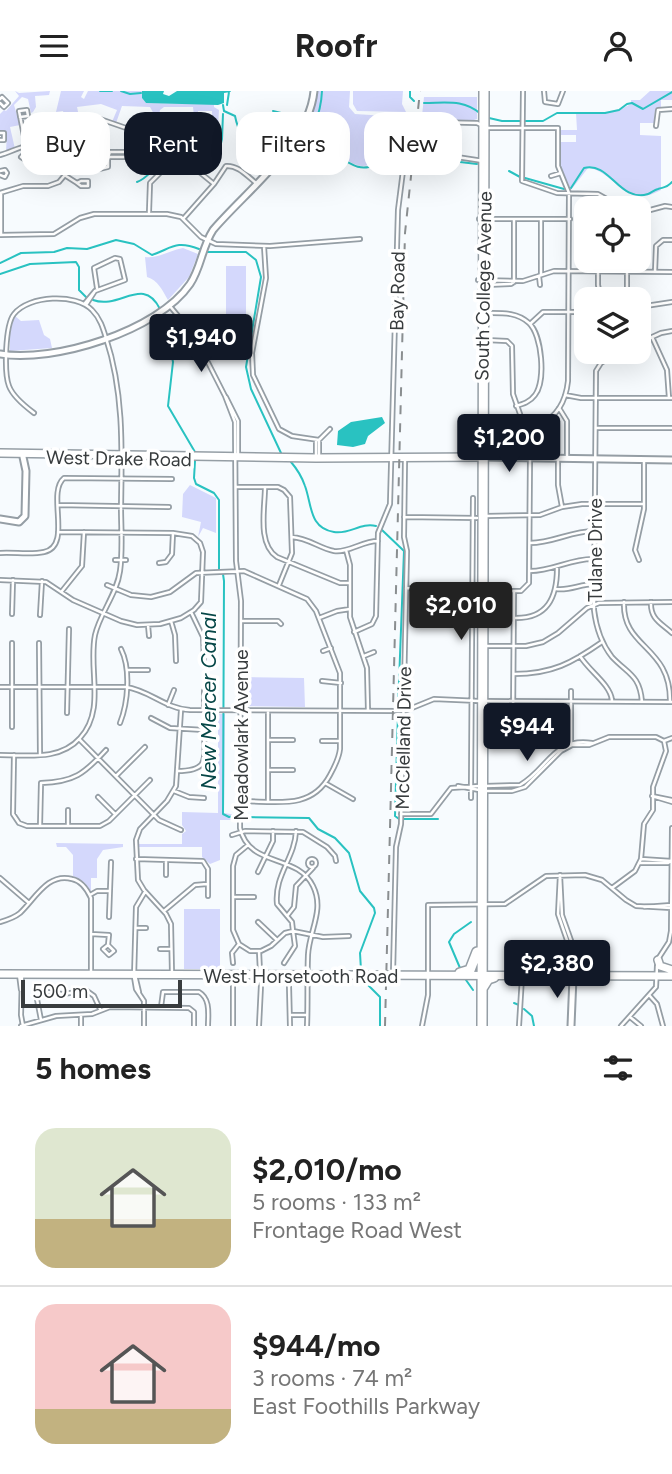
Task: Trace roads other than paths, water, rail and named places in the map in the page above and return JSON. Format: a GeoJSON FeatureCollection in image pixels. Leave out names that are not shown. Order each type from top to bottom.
{"type":"FeatureCollection","features":[{"type":"Feature","properties":{"kind":"highway","name":"South College Avenue"},"geometry":{"type":"LineString","coordinates":[[482,91],[483,219]]}},
{"type":"Feature","properties":{"kind":"highway","name":"South College Avenue"},"geometry":{"type":"LineString","coordinates":[[480,590],[483,535],[475,499],[484,432],[483,161]]}},
{"type":"Feature","properties":{"kind":"highway","name":"South College Avenue"},"geometry":{"type":"LineString","coordinates":[[478,1024],[476,789],[482,335]]}},
{"type":"Feature","properties":{"kind":"highway","name":"South College Avenue"},"geometry":{"type":"LineString","coordinates":[[476,789],[483,775],[477,701]]}},
{"type":"Feature","properties":{"kind":"highway","name":"South College Avenue"},"geometry":{"type":"LineString","coordinates":[[476,789],[483,803],[477,952],[482,992],[478,1024]]}},
{"type":"Feature","properties":{"kind":"highway"},"geometry":{"type":"LineString","coordinates":[[456,973],[470,970],[477,952]]}},
{"type":"Feature","properties":{"kind":"highway"},"geometry":{"type":"LineString","coordinates":[[482,992],[485,982],[494,977]]}},
{"type":"Feature","properties":{"kind":"main road","name":"West Drake Road"},"geometry":{"type":"LineString","coordinates":[[0,455],[51,453],[122,456]]}},
{"type":"Feature","properties":{"kind":"main road"},"geometry":{"type":"LineString","coordinates":[[23,457],[51,453]]}},
{"type":"Feature","properties":{"kind":"main road","name":"West Drake Road"},"geometry":{"type":"LineString","coordinates":[[0,455],[479,459]]}},
{"type":"Feature","properties":{"kind":"main road","name":"West Drake Road"},"geometry":{"type":"LineString","coordinates":[[405,458],[424,461],[451,457],[479,459]]}},
{"type":"Feature","properties":{"kind":"main road"},"geometry":{"type":"LineString","coordinates":[[658,960],[660,966],[672,973]]}},
{"type":"Feature","properties":{"kind":"main road","name":"West Horsetooth Road"},"geometry":{"type":"LineString","coordinates":[[0,973],[479,975]]}},
{"type":"Feature","properties":{"kind":"main road","name":"West Horsetooth Road"},"geometry":{"type":"LineString","coordinates":[[172,973],[308,974]]}},
{"type":"Feature","properties":{"kind":"main road"},"geometry":{"type":"LineString","coordinates":[[479,975],[533,973],[594,978],[624,973],[657,974]]}},
{"type":"Feature","properties":{"kind":"main road"},"geometry":{"type":"LineString","coordinates":[[479,975],[521,977],[672,973]]}},
{"type":"Feature","properties":{"kind":"main road","name":"West Horsetooth Road"},"geometry":{"type":"LineString","coordinates":[[393,975],[479,975]]}},
{"type":"Feature","properties":{"kind":"street"},"geometry":{"type":"LineString","coordinates":[[2,356],[60,350],[106,338],[144,323],[169,305],[191,282],[206,240],[215,227],[301,131],[309,116],[314,91]]}},
{"type":"Feature","properties":{"kind":"street"},"geometry":{"type":"LineString","coordinates":[[523,91],[522,181],[552,192],[601,196]]}},
{"type":"Feature","properties":{"kind":"street"},"geometry":{"type":"LineString","coordinates":[[544,91],[545,102],[558,104],[563,91]]}},
{"type":"Feature","properties":{"kind":"street"},"geometry":{"type":"LineString","coordinates":[[656,126],[657,111],[672,109]]}},
{"type":"Feature","properties":{"kind":"street"},"geometry":{"type":"LineString","coordinates":[[20,117],[21,122]]}},
{"type":"Feature","properties":{"kind":"street"},"geometry":{"type":"LineString","coordinates":[[462,122],[482,119],[523,128],[558,128],[557,159],[569,193],[568,381],[565,395],[559,408],[546,421],[526,431],[484,432]]}},
{"type":"Feature","properties":{"kind":"street"},"geometry":{"type":"LineString","coordinates":[[0,133],[4,133],[4,140],[0,140]]}},
{"type":"Feature","properties":{"kind":"street"},"geometry":{"type":"LineString","coordinates":[[0,155],[21,148]]}},
{"type":"Feature","properties":{"kind":"street"},"geometry":{"type":"LineString","coordinates":[[110,152],[130,154],[128,157],[108,157],[110,152]]}},
{"type":"Feature","properties":{"kind":"street"},"geometry":{"type":"LineString","coordinates":[[462,157],[483,161]]}},
{"type":"Feature","properties":{"kind":"street"},"geometry":{"type":"LineString","coordinates":[[149,214],[150,183],[167,166],[192,166],[215,184]]}},
{"type":"Feature","properties":{"kind":"street"},"geometry":{"type":"LineString","coordinates":[[183,219],[215,184],[226,166],[234,167],[256,183]]}},
{"type":"Feature","properties":{"kind":"street"},"geometry":{"type":"LineString","coordinates":[[551,176],[561,173]]}},
{"type":"Feature","properties":{"kind":"street","name":"Bay Road"},"geometry":{"type":"LineString","coordinates":[[354,632],[372,624],[376,616],[379,527],[390,504],[399,200],[402,175]]}},
{"type":"Feature","properties":{"kind":"street"},"geometry":{"type":"LineString","coordinates":[[78,183],[66,176],[54,185],[23,186],[1,193],[1,235],[54,234],[80,218],[94,214],[172,214],[183,219],[206,240],[216,244],[264,246],[360,239]]}},
{"type":"Feature","properties":{"kind":"street"},"geometry":{"type":"LineString","coordinates":[[651,210],[672,207]]}},
{"type":"Feature","properties":{"kind":"street"},"geometry":{"type":"LineString","coordinates":[[483,219],[569,219]]}},
{"type":"Feature","properties":{"kind":"street"},"geometry":{"type":"LineString","coordinates":[[513,282],[514,219]]}},
{"type":"Feature","properties":{"kind":"street"},"geometry":{"type":"LineString","coordinates":[[540,285],[541,219]]}},
{"type":"Feature","properties":{"kind":"street"},"geometry":{"type":"LineString","coordinates":[[655,272],[656,246],[663,240],[672,240]]}},
{"type":"Feature","properties":{"kind":"street"},"geometry":{"type":"LineString","coordinates":[[264,246],[266,278],[252,353],[253,375],[279,429],[292,436],[318,440]]}},
{"type":"Feature","properties":{"kind":"street"},"geometry":{"type":"LineString","coordinates":[[85,304],[96,290],[124,281],[120,259],[115,258],[94,268],[96,290]]}},
{"type":"Feature","properties":{"kind":"street"},"geometry":{"type":"LineString","coordinates":[[406,588],[514,591],[523,590],[527,586],[530,571],[530,516],[526,431],[516,406],[513,388],[512,344],[482,335],[487,313],[482,282],[523,282],[550,272],[574,271]]}},
{"type":"Feature","properties":{"kind":"street"},"geometry":{"type":"LineString","coordinates":[[651,272],[672,272]]}},
{"type":"Feature","properties":{"kind":"street"},"geometry":{"type":"LineString","coordinates":[[0,755],[60,752],[79,739],[87,729],[93,715],[95,637],[123,560],[118,390],[99,319],[85,304],[64,298],[22,306],[9,322],[2,356],[10,390],[34,413]]}},
{"type":"Feature","properties":{"kind":"street"},"geometry":{"type":"LineString","coordinates":[[651,305],[672,302]]}},
{"type":"Feature","properties":{"kind":"street","name":"Meadowlark Avenue"},"geometry":{"type":"LineString","coordinates":[[169,305],[194,335],[238,421],[241,832],[248,845],[264,857],[286,863],[306,875]]}},
{"type":"Feature","properties":{"kind":"street"},"geometry":{"type":"LineString","coordinates":[[530,324],[543,312],[574,312]]}},
{"type":"Feature","properties":{"kind":"street"},"geometry":{"type":"LineString","coordinates":[[487,313],[513,314],[530,324],[540,342],[540,382],[532,398],[516,406]]}},
{"type":"Feature","properties":{"kind":"street"},"geometry":{"type":"LineString","coordinates":[[565,395],[596,398],[670,398],[670,370],[652,337],[672,331]]}},
{"type":"Feature","properties":{"kind":"street","name":"Tulane Drive"},"geometry":{"type":"LineString","coordinates":[[601,364],[597,367],[596,398],[596,626],[613,657],[636,679],[642,702]]}},
{"type":"Feature","properties":{"kind":"street"},"geometry":{"type":"LineString","coordinates":[[559,408],[567,421],[568,459]]}},
{"type":"Feature","properties":{"kind":"street"},"geometry":{"type":"LineString","coordinates":[[596,428],[672,428]]}},
{"type":"Feature","properties":{"kind":"street"},"geometry":{"type":"LineString","coordinates":[[318,458],[318,440],[330,429]]}},
{"type":"Feature","properties":{"kind":"street"},"geometry":{"type":"LineString","coordinates":[[0,519],[19,522],[25,516],[26,471],[23,457]]}},
{"type":"Feature","properties":{"kind":"street","name":"McClelland Drive"},"geometry":{"type":"LineString","coordinates":[[393,975],[396,847],[401,829],[400,711],[407,551],[404,537],[405,458]]}},
{"type":"Feature","properties":{"kind":"street"},"geometry":{"type":"LineString","coordinates":[[479,459],[672,460]]}},
{"type":"Feature","properties":{"kind":"street"},"geometry":{"type":"LineString","coordinates":[[558,459],[558,491],[562,507]]}},
{"type":"Feature","properties":{"kind":"street"},"geometry":{"type":"LineString","coordinates":[[639,560],[635,550],[644,504],[644,460]]}},
{"type":"Feature","properties":{"kind":"street"},"geometry":{"type":"LineString","coordinates":[[0,552],[41,552],[52,548],[57,541],[58,532],[58,486],[64,478],[172,479]]}},
{"type":"Feature","properties":{"kind":"street"},"geometry":{"type":"LineString","coordinates":[[480,516],[487,482]]}},
{"type":"Feature","properties":{"kind":"street"},"geometry":{"type":"LineString","coordinates":[[237,487],[279,488],[290,497],[292,537],[289,562],[278,586]]}},
{"type":"Feature","properties":{"kind":"street"},"geometry":{"type":"LineString","coordinates":[[265,487],[266,545],[272,554],[340,583],[350,583]]}},
{"type":"Feature","properties":{"kind":"street"},"geometry":{"type":"LineString","coordinates":[[404,517],[530,516],[562,507],[644,504]]}},
{"type":"Feature","properties":{"kind":"street"},"geometry":{"type":"LineString","coordinates":[[58,505],[169,507]]}},
{"type":"Feature","properties":{"kind":"street"},"geometry":{"type":"LineString","coordinates":[[530,543],[548,542],[576,532],[594,531]]}},
{"type":"Feature","properties":{"kind":"street"},"geometry":{"type":"LineString","coordinates":[[0,580],[43,581],[52,584],[73,600],[126,623],[148,625],[171,621],[191,612],[201,600],[203,552],[198,541],[189,535],[58,532]]}},
{"type":"Feature","properties":{"kind":"street"},"geometry":{"type":"LineString","coordinates":[[62,591],[82,566],[84,533]]}},
{"type":"Feature","properties":{"kind":"street"},"geometry":{"type":"LineString","coordinates":[[159,563],[166,562],[172,556],[173,533]]}},
{"type":"Feature","properties":{"kind":"street"},"geometry":{"type":"LineString","coordinates":[[292,537],[305,539],[331,550],[346,550],[366,542],[378,541]]}},
{"type":"Feature","properties":{"kind":"street"},"geometry":{"type":"LineString","coordinates":[[52,548],[56,554]]}},
{"type":"Feature","properties":{"kind":"street"},"geometry":{"type":"LineString","coordinates":[[346,550],[349,562],[349,609],[368,672],[368,711]]}},
{"type":"Feature","properties":{"kind":"street"},"geometry":{"type":"LineString","coordinates":[[530,571],[557,568],[581,559],[594,559]]}},
{"type":"Feature","properties":{"kind":"street"},"geometry":{"type":"LineString","coordinates":[[115,560],[123,560]]}},
{"type":"Feature","properties":{"kind":"street"},"geometry":{"type":"LineString","coordinates":[[514,618],[530,617],[543,610],[551,601],[556,589],[557,568]]}},
{"type":"Feature","properties":{"kind":"street"},"geometry":{"type":"LineString","coordinates":[[107,585],[137,596],[156,596],[170,592],[193,574],[202,571],[238,571],[307,599],[319,618],[339,669],[341,683],[337,762],[326,783],[316,793],[304,799],[240,801]]}},
{"type":"Feature","properties":{"kind":"street"},"geometry":{"type":"LineString","coordinates":[[12,614],[13,580]]}},
{"type":"Feature","properties":{"kind":"street"},"geometry":{"type":"LineString","coordinates":[[40,614],[43,581]]}},
{"type":"Feature","properties":{"kind":"street"},"geometry":{"type":"LineString","coordinates":[[556,589],[567,590],[594,584]]}},
{"type":"Feature","properties":{"kind":"street"},"geometry":{"type":"LineString","coordinates":[[480,590],[487,646],[533,645],[548,640],[594,604],[672,602]]}},
{"type":"Feature","properties":{"kind":"street"},"geometry":{"type":"LineString","coordinates":[[513,717],[514,591]]}},
{"type":"Feature","properties":{"kind":"street"},"geometry":{"type":"LineString","coordinates":[[0,687],[126,688],[143,691],[181,710],[223,711],[400,711],[431,700],[671,702],[670,685],[664,669],[652,652],[631,633],[624,615],[624,602]]}},
{"type":"Feature","properties":{"kind":"street"},"geometry":{"type":"LineString","coordinates":[[651,602],[654,618],[672,633]]}},
{"type":"Feature","properties":{"kind":"street"},"geometry":{"type":"LineString","coordinates":[[319,618],[349,609]]}},
{"type":"Feature","properties":{"kind":"street"},"geometry":{"type":"LineString","coordinates":[[191,612],[202,633],[204,662]]}},
{"type":"Feature","properties":{"kind":"street"},"geometry":{"type":"LineString","coordinates":[[171,621],[175,635],[176,661]]}},
{"type":"Feature","properties":{"kind":"street"},"geometry":{"type":"LineString","coordinates":[[241,621],[278,621],[281,624]]}},
{"type":"Feature","properties":{"kind":"street"},"geometry":{"type":"LineString","coordinates":[[148,625],[149,636]]}},
{"type":"Feature","properties":{"kind":"street"},"geometry":{"type":"LineString","coordinates":[[67,713],[69,629]]}},
{"type":"Feature","properties":{"kind":"street"},"geometry":{"type":"LineString","coordinates":[[514,674],[548,672],[603,642]]}},
{"type":"Feature","properties":{"kind":"street"},"geometry":{"type":"LineString","coordinates":[[12,643],[12,727]]}},
{"type":"Feature","properties":{"kind":"street"},"geometry":{"type":"LineString","coordinates":[[40,643],[40,755]]}},
{"type":"Feature","properties":{"kind":"street"},"geometry":{"type":"LineString","coordinates":[[323,651],[331,648]]}},
{"type":"Feature","properties":{"kind":"street"},"geometry":{"type":"LineString","coordinates":[[120,723],[126,688],[126,670],[121,649]]}},
{"type":"Feature","properties":{"kind":"street"},"geometry":{"type":"LineString","coordinates":[[363,657],[374,652]]}},
{"type":"Feature","properties":{"kind":"street"},"geometry":{"type":"LineString","coordinates":[[580,656],[591,672],[608,688],[612,702]]}},
{"type":"Feature","properties":{"kind":"street"},"geometry":{"type":"LineString","coordinates":[[126,670],[148,670]]}},
{"type":"Feature","properties":{"kind":"street"},"geometry":{"type":"LineString","coordinates":[[322,681],[341,683]]}},
{"type":"Feature","properties":{"kind":"street"},"geometry":{"type":"LineString","coordinates":[[168,705],[174,690]]}},
{"type":"Feature","properties":{"kind":"street"},"geometry":{"type":"LineString","coordinates":[[204,691],[204,710]]}},
{"type":"Feature","properties":{"kind":"street"},"geometry":{"type":"LineString","coordinates":[[571,691],[571,744]]}},
{"type":"Feature","properties":{"kind":"street"},"geometry":{"type":"LineString","coordinates":[[172,973],[171,924],[136,876],[136,859],[137,836],[143,825],[174,791],[181,710]]}},
{"type":"Feature","properties":{"kind":"street"},"geometry":{"type":"LineString","coordinates":[[268,711],[268,801]]}},
{"type":"Feature","properties":{"kind":"street"},"geometry":{"type":"LineString","coordinates":[[151,718],[179,729],[204,730],[202,769],[177,771]]}},
{"type":"Feature","properties":{"kind":"street"},"geometry":{"type":"LineString","coordinates":[[401,814],[431,814],[449,790],[458,786],[514,791],[525,787],[571,744],[593,743],[609,737],[656,737],[663,741],[666,751],[657,772],[652,796],[653,810],[643,828],[641,861],[630,875],[612,888]]}},
{"type":"Feature","properties":{"kind":"street"},"geometry":{"type":"LineString","coordinates":[[663,741],[672,737]]}},
{"type":"Feature","properties":{"kind":"street"},"geometry":{"type":"LineString","coordinates":[[79,739],[154,815],[166,825],[181,830]]}},
{"type":"Feature","properties":{"kind":"street"},"geometry":{"type":"LineString","coordinates":[[268,740],[293,740]]}},
{"type":"Feature","properties":{"kind":"street"},"geometry":{"type":"LineString","coordinates":[[322,741],[340,741]]}},
{"type":"Feature","properties":{"kind":"street"},"geometry":{"type":"LineString","coordinates":[[116,776],[145,747]]}},
{"type":"Feature","properties":{"kind":"street"},"geometry":{"type":"LineString","coordinates":[[40,826],[41,783],[73,779],[106,750]]}},
{"type":"Feature","properties":{"kind":"street"},"geometry":{"type":"LineString","coordinates":[[13,755],[13,812],[16,823],[27,826],[100,826],[150,780]]}},
{"type":"Feature","properties":{"kind":"street"},"geometry":{"type":"LineString","coordinates":[[268,770],[293,770]]}},
{"type":"Feature","properties":{"kind":"street"},"geometry":{"type":"LineString","coordinates":[[324,771],[331,774]]}},
{"type":"Feature","properties":{"kind":"street"},"geometry":{"type":"LineString","coordinates":[[483,775],[489,783],[500,789]]}},
{"type":"Feature","properties":{"kind":"street"},"geometry":{"type":"LineString","coordinates":[[326,783],[353,799]]}},
{"type":"Feature","properties":{"kind":"street"},"geometry":{"type":"LineString","coordinates":[[483,803],[487,795],[500,789]]}},
{"type":"Feature","properties":{"kind":"street"},"geometry":{"type":"LineString","coordinates":[[174,791],[189,797],[204,798]]}},
{"type":"Feature","properties":{"kind":"street"},"geometry":{"type":"LineString","coordinates":[[652,796],[672,801]]}},
{"type":"Feature","properties":{"kind":"street"},"geometry":{"type":"LineString","coordinates":[[97,797],[115,815]]}},
{"type":"Feature","properties":{"kind":"street"},"geometry":{"type":"LineString","coordinates":[[68,810],[68,826]]}},
{"type":"Feature","properties":{"kind":"street"},"geometry":{"type":"LineString","coordinates":[[621,1026],[656,987],[658,960],[670,936],[672,828]]}},
{"type":"Feature","properties":{"kind":"street"},"geometry":{"type":"LineString","coordinates":[[258,872],[273,841],[273,831]]}},
{"type":"Feature","properties":{"kind":"street"},"geometry":{"type":"LineString","coordinates":[[284,963],[294,948],[293,931],[292,922],[276,902],[277,885],[295,841],[296,831]]}},
{"type":"Feature","properties":{"kind":"street"},"geometry":{"type":"LineString","coordinates":[[232,835],[241,832],[303,832],[327,847],[336,861]]}},
{"type":"Feature","properties":{"kind":"street"},"geometry":{"type":"LineString","coordinates":[[248,845],[234,860],[233,933],[239,944],[247,950],[259,951],[268,948],[285,933],[293,931],[323,937],[349,936]]}},
{"type":"Feature","properties":{"kind":"street"},"geometry":{"type":"LineString","coordinates":[[136,859],[203,861],[208,867],[208,896]]}},
{"type":"Feature","properties":{"kind":"street"},"geometry":{"type":"LineString","coordinates":[[166,860],[166,875]]}},
{"type":"Feature","properties":{"kind":"street"},"geometry":{"type":"LineString","coordinates":[[641,861],[671,861]]}},
{"type":"Feature","properties":{"kind":"street"},"geometry":{"type":"LineString","coordinates":[[109,917],[111,862]]}},
{"type":"Feature","properties":{"kind":"street"},"geometry":{"type":"LineString","coordinates":[[287,916],[294,907],[295,888],[313,869]]}},
{"type":"Feature","properties":{"kind":"street"},"geometry":{"type":"LineString","coordinates":[[306,875],[318,898],[317,915],[308,950],[307,1026]]}},
{"type":"Feature","properties":{"kind":"street"},"geometry":{"type":"LineString","coordinates":[[560,875],[562,915],[573,946],[571,1026]]}},
{"type":"Feature","properties":{"kind":"street"},"geometry":{"type":"LineString","coordinates":[[422,1026],[427,997],[428,905],[508,903],[544,877],[560,875],[590,876],[602,880],[628,902],[644,907],[671,907]]}},
{"type":"Feature","properties":{"kind":"street"},"geometry":{"type":"LineString","coordinates":[[0,878],[29,904]]}},
{"type":"Feature","properties":{"kind":"street"},"geometry":{"type":"LineString","coordinates":[[0,922],[13,918],[48,883],[59,878],[78,881],[90,895],[91,973]]}},
{"type":"Feature","properties":{"kind":"street"},"geometry":{"type":"LineString","coordinates":[[164,911],[195,885],[208,884]]}},
{"type":"Feature","properties":{"kind":"street"},"geometry":{"type":"LineString","coordinates":[[90,895],[97,891],[111,891]]}},
{"type":"Feature","properties":{"kind":"street"},"geometry":{"type":"LineString","coordinates":[[144,1026],[144,1007],[135,986],[135,928],[136,904],[145,891]]}},
{"type":"Feature","properties":{"kind":"street"},"geometry":{"type":"LineString","coordinates":[[233,897],[254,897]]}},
{"type":"Feature","properties":{"kind":"street"},"geometry":{"type":"LineString","coordinates":[[258,922],[277,940]]}},
{"type":"Feature","properties":{"kind":"street"},"geometry":{"type":"LineString","coordinates":[[135,928],[146,928]]}},
{"type":"Feature","properties":{"kind":"street"},"geometry":{"type":"LineString","coordinates":[[91,934],[109,935],[108,945]]}},
{"type":"Feature","properties":{"kind":"street"},"geometry":{"type":"LineString","coordinates":[[233,963],[232,953],[239,944]]}},
{"type":"Feature","properties":{"kind":"street"},"geometry":{"type":"LineString","coordinates":[[160,949],[172,949]]}},
{"type":"Feature","properties":{"kind":"street"},"geometry":{"type":"LineString","coordinates":[[259,951],[260,972]]}},
{"type":"Feature","properties":{"kind":"street"},"geometry":{"type":"LineString","coordinates":[[21,973],[23,1026],[62,1015],[92,1014],[110,1007],[187,1007],[192,1009],[194,1026]]}},
{"type":"Feature","properties":{"kind":"street"},"geometry":{"type":"LineString","coordinates":[[519,1026],[521,977],[533,973]]}},
{"type":"Feature","properties":{"kind":"street"},"geometry":{"type":"LineString","coordinates":[[233,985],[233,1026]]}},
{"type":"Feature","properties":{"kind":"street"},"geometry":{"type":"LineString","coordinates":[[259,1026],[261,985]]}},
{"type":"Feature","properties":{"kind":"street"},"geometry":{"type":"LineString","coordinates":[[289,986],[290,1026]]}},
{"type":"Feature","properties":{"kind":"street"},"geometry":{"type":"LineString","coordinates":[[41,1020],[36,1002],[36,994],[40,991],[62,994],[87,991],[94,996],[100,1010]]}},
{"type":"Feature","properties":{"kind":"street"},"geometry":{"type":"LineString","coordinates":[[162,1007],[163,992],[199,992],[207,1002],[208,1026]]}},
{"type":"Feature","properties":{"kind":"street"},"geometry":{"type":"LineString","coordinates":[[649,995],[657,1004],[663,1026]]}},
{"type":"Feature","properties":{"kind":"street"},"geometry":{"type":"LineString","coordinates":[[81,1015],[81,1026]]}},
{"type":"Feature","properties":{"kind":"street"},"geometry":{"type":"LineString","coordinates":[[290,1015],[308,1015]]}},
{"type":"Feature","properties":{"kind":"street"},"geometry":{"type":"LineString","coordinates":[[630,1017],[641,1026]]}},
{"type":"Feature","properties":{"kind":"water"},"geometry":{"type":"Polygon","coordinates":[[[142,91],[164,91],[163,94],[169,96],[177,91],[224,91],[224,103],[146,103],[142,98],[142,91]]]}},
{"type":"Feature","properties":{"kind":"water"},"geometry":{"type":"Polygon","coordinates":[[[382,417],[385,423],[368,436],[365,444],[353,447],[337,445],[338,431],[351,422],[382,417]]]}},
{"type":"Feature","properties":{"kind":"waterway"},"geometry":{"type":"LineString","coordinates":[[100,91],[112,91]]}},
{"type":"Feature","properties":{"kind":"waterway"},"geometry":{"type":"LineString","coordinates":[[121,91],[141,93]]}},
{"type":"Feature","properties":{"kind":"waterway"},"geometry":{"type":"LineString","coordinates":[[224,92],[230,91]]}},
{"type":"Feature","properties":{"kind":"waterway"},"geometry":{"type":"LineString","coordinates":[[319,112],[322,91]]}},
{"type":"Feature","properties":{"kind":"waterway"},"geometry":{"type":"LineString","coordinates":[[410,91],[410,97],[414,101]]}},
{"type":"Feature","properties":{"kind":"waterway"},"geometry":{"type":"LineString","coordinates":[[227,105],[229,92]]}},
{"type":"Feature","properties":{"kind":"waterway"},"geometry":{"type":"LineString","coordinates":[[489,118],[502,121],[543,121],[557,113],[605,113],[632,103],[643,109],[672,92]]}},
{"type":"Feature","properties":{"kind":"waterway"},"geometry":{"type":"LineString","coordinates":[[424,103],[461,104],[481,114]]}},
{"type":"Feature","properties":{"kind":"waterway"},"geometry":{"type":"LineString","coordinates":[[223,105],[224,111],[235,116],[236,120]]}},
{"type":"Feature","properties":{"kind":"waterway"},"geometry":{"type":"LineString","coordinates":[[273,111],[277,112]]}},
{"type":"Feature","properties":{"kind":"waterway"},"geometry":{"type":"LineString","coordinates":[[222,139],[223,114]]}},
{"type":"Feature","properties":{"kind":"waterway"},"geometry":{"type":"LineString","coordinates":[[462,162],[477,164]]}},
{"type":"Feature","properties":{"kind":"waterway"},"geometry":{"type":"LineString","coordinates":[[350,163],[364,167]]}},
{"type":"Feature","properties":{"kind":"waterway"},"geometry":{"type":"LineString","coordinates":[[571,188],[584,168],[593,167],[601,170],[629,193],[638,195],[648,194],[672,182]]}},
{"type":"Feature","properties":{"kind":"waterway"},"geometry":{"type":"LineString","coordinates":[[509,171],[520,177]]}},
{"type":"Feature","properties":{"kind":"waterway"},"geometry":{"type":"LineString","coordinates":[[137,182],[147,175]]}},
{"type":"Feature","properties":{"kind":"waterway"},"geometry":{"type":"LineString","coordinates":[[525,178],[564,189]]}},
{"type":"Feature","properties":{"kind":"waterway"},"geometry":{"type":"LineString","coordinates":[[0,263],[21,253],[54,252],[67,248],[87,249],[116,240],[134,244],[152,255],[179,245],[199,249]]}},
{"type":"Feature","properties":{"kind":"waterway"},"geometry":{"type":"LineString","coordinates":[[207,252],[246,252],[256,260],[261,277],[246,367],[251,389],[281,453]]}},
{"type":"Feature","properties":{"kind":"waterway","name":"New Mercer Canal"},"geometry":{"type":"LineString","coordinates":[[0,274],[30,264],[76,262],[79,267],[79,290],[86,297]]}},
{"type":"Feature","properties":{"kind":"waterway","name":"New Mercer Canal"},"geometry":{"type":"LineString","coordinates":[[93,300],[103,302],[130,295],[146,295],[153,299],[160,309]]}},
{"type":"Feature","properties":{"kind":"waterway","name":"New Mercer Canal"},"geometry":{"type":"LineString","coordinates":[[160,317],[158,331],[171,352],[173,362],[168,406],[195,452]]}},
{"type":"Feature","properties":{"kind":"waterway","name":"New Mercer Canal"},"geometry":{"type":"LineString","coordinates":[[195,461],[196,484],[214,493],[219,500],[219,569]]}},
{"type":"Feature","properties":{"kind":"waterway"},"geometry":{"type":"LineString","coordinates":[[291,462],[302,479],[313,515],[320,526],[334,532],[376,526]]}},
{"type":"Feature","properties":{"kind":"waterway"},"geometry":{"type":"LineString","coordinates":[[382,530],[404,551],[398,708]]}},
{"type":"Feature","properties":{"kind":"waterway","name":"New Mercer Canal"},"geometry":{"type":"LineString","coordinates":[[223,574],[223,814],[236,816]]}},
{"type":"Feature","properties":{"kind":"waterway"},"geometry":{"type":"LineString","coordinates":[[398,714],[395,816],[399,819]]}},
{"type":"Feature","properties":{"kind":"waterway","name":"New Mercer Canal"},"geometry":{"type":"LineString","coordinates":[[244,817],[309,818],[318,829],[335,838],[349,853],[360,891],[375,913],[360,953],[361,970]]}},
{"type":"Feature","properties":{"kind":"waterway"},"geometry":{"type":"LineString","coordinates":[[404,819],[438,819]]}},
{"type":"Feature","properties":{"kind":"waterway"},"geometry":{"type":"LineString","coordinates":[[460,968],[449,942],[454,934],[471,922]]}},
{"type":"Feature","properties":{"kind":"waterway","name":"New Mercer Canal"},"geometry":{"type":"LineString","coordinates":[[362,979],[380,997],[380,1026]]}},
{"type":"Feature","properties":{"kind":"waterway"},"geometry":{"type":"LineString","coordinates":[[466,980],[473,990]]}},
{"type":"Feature","properties":{"kind":"waterway"},"geometry":{"type":"LineString","coordinates":[[514,1003],[519,1005]]}},
{"type":"Feature","properties":{"kind":"waterway"},"geometry":{"type":"LineString","coordinates":[[524,1009],[532,1016],[534,1026]]}},
{"type":"Feature","properties":{"kind":"railway"},"geometry":{"type":"LineString","coordinates":[[385,1026],[405,233],[420,91]]}}]}
